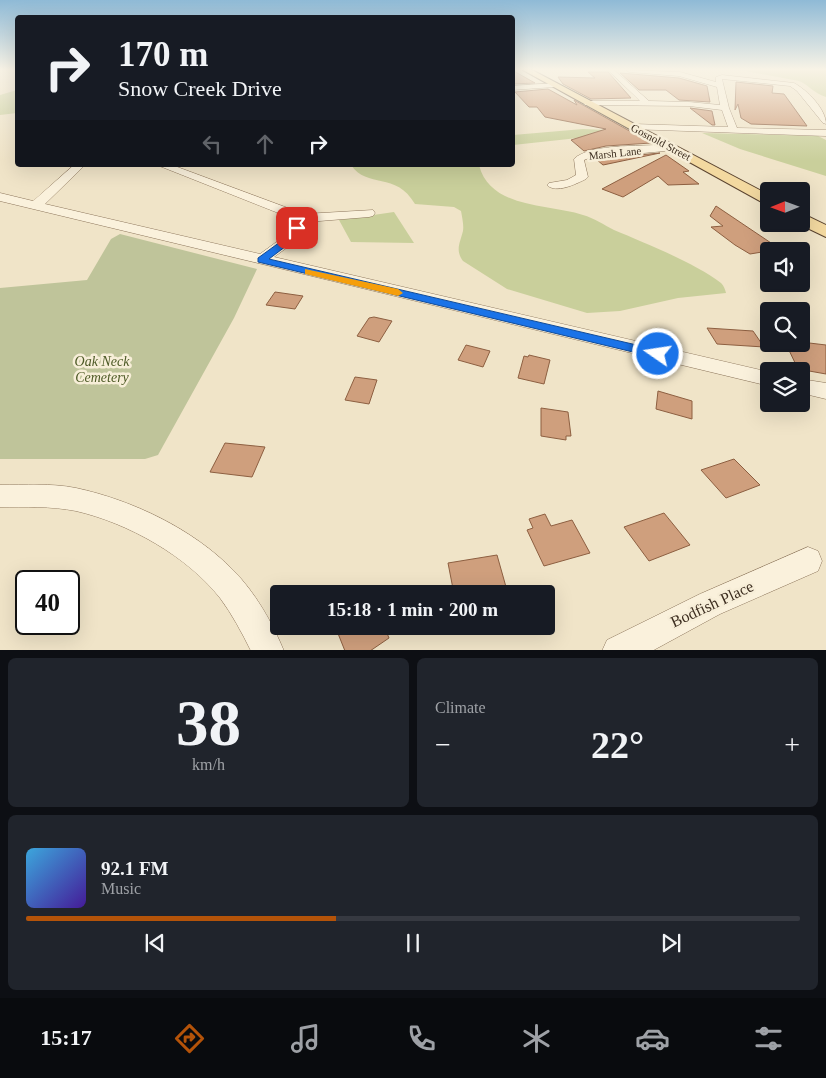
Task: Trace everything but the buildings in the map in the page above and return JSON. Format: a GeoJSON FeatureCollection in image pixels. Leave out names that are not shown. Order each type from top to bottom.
{"type":"FeatureCollection","features":[{"type":"Feature","properties":{"kind":"main road","name":"Gosnold Street"},"geometry":{"type":"LineString","coordinates":[[583,100],[760,196]]}},
{"type":"Feature","properties":{"kind":"main road"},"geometry":{"type":"LineString","coordinates":[[810,223],[826,232]]}},
{"type":"Feature","properties":{"kind":"street"},"geometry":{"type":"LineString","coordinates":[[642,100],[646,104]]}},
{"type":"Feature","properties":{"kind":"street"},"geometry":{"type":"LineString","coordinates":[[723,100],[734,131]]}},
{"type":"Feature","properties":{"kind":"street"},"geometry":{"type":"LineString","coordinates":[[809,100],[826,121]]}},
{"type":"Feature","properties":{"kind":"street"},"geometry":{"type":"LineString","coordinates":[[588,103],[725,108]]}},
{"type":"Feature","properties":{"kind":"street"},"geometry":{"type":"LineString","coordinates":[[633,127],[826,133]]}},
{"type":"Feature","properties":{"kind":"street","name":"Marsh Lane"},"geometry":{"type":"LineString","coordinates":[[553,185],[568,183],[582,177],[579,159],[585,156],[607,152],[673,148]]}},
{"type":"Feature","properties":{"kind":"street"},"geometry":{"type":"LineString","coordinates":[[35,206],[78,167]]}},
{"type":"Feature","properties":{"kind":"street"},"geometry":{"type":"LineString","coordinates":[[167,167],[303,218],[369,213]]}},
{"type":"Feature","properties":{"kind":"street"},"geometry":{"type":"LineString","coordinates":[[0,197],[760,377]]}},
{"type":"Feature","properties":{"kind":"street"},"geometry":{"type":"LineString","coordinates":[[262,260],[291,238],[303,218]]}},
{"type":"Feature","properties":{"kind":"street"},"geometry":{"type":"LineString","coordinates":[[810,388],[826,391]]}},
{"type":"Feature","properties":{"kind":"street"},"geometry":{"type":"LineString","coordinates":[[0,496],[58,497],[78,500],[120,514],[170,538],[223,580],[248,615],[268,650]]}},
{"type":"Feature","properties":{"kind":"street","name":"Bodfish Place"},"geometry":{"type":"LineString","coordinates":[[618,650],[710,604],[808,561]]}},
{"type":"Feature","properties":{"kind":"green space"},"geometry":{"type":"Polygon","coordinates":[[[0,100],[15,100],[15,113],[0,115],[0,100]]]}},
{"type":"Feature","properties":{"kind":"green space"},"geometry":{"type":"Polygon","coordinates":[[[583,129],[607,130],[578,138],[515,145],[515,135],[583,129]]]}},
{"type":"Feature","properties":{"kind":"green space"},"geometry":{"type":"Polygon","coordinates":[[[702,133],[818,136],[826,140],[826,176],[740,149],[702,133]]]}},
{"type":"Feature","properties":{"kind":"green space"},"geometry":{"type":"Polygon","coordinates":[[[353,167],[480,167],[485,179],[495,190],[508,197],[591,218],[698,268],[721,283],[726,293],[678,298],[620,311],[587,313],[507,289],[463,261],[459,253],[463,229],[461,211],[454,207],[415,204],[399,187],[391,183],[365,177],[353,167]]]}},
{"type":"Feature","properties":{"kind":"green space"},"geometry":{"type":"Polygon","coordinates":[[[394,212],[414,243],[351,242],[339,220],[394,212]]]}},
{"type":"Feature","properties":{"kind":"green space","name":"Oak Neck Cemetery"},"geometry":{"type":"Polygon","coordinates":[[[120,234],[257,269],[234,318],[158,455],[145,459],[0,459],[0,288],[87,280],[111,239],[120,234]]]}},
{"type":"Feature","properties":{"kind":"slow traffic"},"geometry":{"type":"LineString","coordinates":[[309,271],[398,293]]}},
{"type":"Feature","properties":{"kind":"route"},"geometry":{"type":"LineString","coordinates":[[297,228],[291,238],[262,260],[658,354]]}}]}
